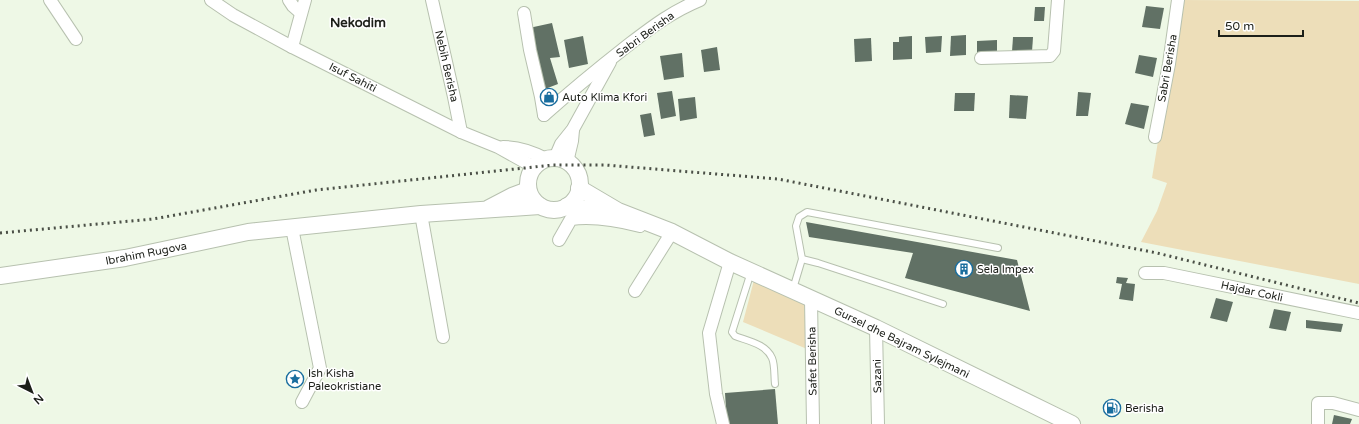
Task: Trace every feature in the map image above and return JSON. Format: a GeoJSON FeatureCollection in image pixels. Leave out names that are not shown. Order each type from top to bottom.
{"type":"FeatureCollection","features":[{"type":"Feature","properties":{"kind":"street"},"geometry":{"type":"LineString","coordinates":[[50,0],[76,39]]}},
{"type":"Feature","properties":{"kind":"street","name":"Isuf Sahiti"},"geometry":{"type":"LineString","coordinates":[[211,0],[233,15],[292,47],[460,132],[498,146],[513,147],[540,156],[550,162]]}},
{"type":"Feature","properties":{"kind":"street"},"geometry":{"type":"LineString","coordinates":[[289,0],[292,6],[301,13]]}},
{"type":"Feature","properties":{"kind":"street"},"geometry":{"type":"LineString","coordinates":[[292,47],[306,0]]}},
{"type":"Feature","properties":{"kind":"street","name":"Nebih Berisha"},"geometry":{"type":"LineString","coordinates":[[432,0],[454,97],[460,132]]}},
{"type":"Feature","properties":{"kind":"street","name":"Sabri Berisha"},"geometry":{"type":"LineString","coordinates":[[524,13],[530,50],[544,115],[612,58],[660,21],[679,9],[700,0]]}},
{"type":"Feature","properties":{"kind":"street"},"geometry":{"type":"LineString","coordinates":[[981,58],[1050,56],[1054,52],[1058,0]]}},
{"type":"Feature","properties":{"kind":"street","name":"Sabri Berisha"},"geometry":{"type":"LineString","coordinates":[[1155,137],[1169,64],[1178,0]]}},
{"type":"Feature","properties":{"kind":"street","name":"Sabri Berisha"},"geometry":{"type":"LineString","coordinates":[[550,162],[572,141],[573,129],[612,58]]}},
{"type":"Feature","properties":{"kind":"street"},"geometry":{"type":"LineString","coordinates":[[559,240],[569,212],[573,201],[579,188],[579,180],[573,167],[550,162],[529,178],[528,190],[540,206],[554,210],[561,209],[569,212],[582,217],[618,220],[671,234],[635,291]]}},
{"type":"Feature","properties":{"kind":"street","name":"Gursel dhe Bajram Sylejmani"},"geometry":{"type":"LineString","coordinates":[[579,188],[618,211],[876,328],[1072,424]]}},
{"type":"Feature","properties":{"kind":"street","name":"Ibrahim Rugova"},"geometry":{"type":"LineString","coordinates":[[486,209],[528,190]]}},
{"type":"Feature","properties":{"kind":"street","name":"Ibrahim Rugova"},"geometry":{"type":"LineString","coordinates":[[0,276],[125,258],[248,232],[421,214],[540,206]]}},
{"type":"Feature","properties":{"kind":"street","name":"Gursel dhe Bajram Sylejmani"},"geometry":{"type":"LineString","coordinates":[[569,212],[618,211]]}},
{"type":"Feature","properties":{"kind":"street"},"geometry":{"type":"LineString","coordinates":[[421,214],[443,337]]}},
{"type":"Feature","properties":{"kind":"street"},"geometry":{"type":"LineString","coordinates":[[292,228],[320,368],[302,402]]}},
{"type":"Feature","properties":{"kind":"street"},"geometry":{"type":"LineString","coordinates":[[723,424],[716,394],[709,333],[730,262]]}},
{"type":"Feature","properties":{"kind":"street","name":"Hajdar Cokli"},"geometry":{"type":"LineString","coordinates":[[1146,273],[1164,273],[1359,313]]}},
{"type":"Feature","properties":{"kind":"street","name":"Safet Berisha"},"geometry":{"type":"LineString","coordinates":[[811,299],[813,424]]}},
{"type":"Feature","properties":{"kind":"street","name":"Sazani"},"geometry":{"type":"LineString","coordinates":[[876,328],[878,424]]}},
{"type":"Feature","properties":{"kind":"street"},"geometry":{"type":"LineString","coordinates":[[1318,424],[1318,402],[1333,403],[1359,410]]}},
{"type":"Feature","properties":{"kind":"lane"},"geometry":{"type":"LineString","coordinates":[[793,291],[802,259],[796,226],[799,217],[807,212],[998,248]]}},
{"type":"Feature","properties":{"kind":"lane"},"geometry":{"type":"LineString","coordinates":[[802,259],[943,304]]}},
{"type":"Feature","properties":{"kind":"lane"},"geometry":{"type":"LineString","coordinates":[[751,272],[732,332],[735,336],[746,339],[766,350],[773,359],[775,384]]}},
{"type":"Feature","properties":{"kind":"shaded area"},"geometry":{"type":"Polygon","coordinates":[[[1181,0],[1359,1],[1359,284],[1141,242],[1157,211],[1167,183],[1152,178],[1181,0]]]}},
{"type":"Feature","properties":{"kind":"shaded area"},"geometry":{"type":"Polygon","coordinates":[[[754,280],[804,299],[807,349],[743,322],[754,280]]]}},
{"type":"Feature","properties":{"kind":"building"},"geometry":{"type":"Polygon","coordinates":[[[1146,6],[1164,8],[1160,29],[1142,27],[1146,6]]]}},
{"type":"Feature","properties":{"kind":"building"},"geometry":{"type":"Polygon","coordinates":[[[1035,7],[1045,7],[1044,21],[1034,21],[1035,7]]]}},
{"type":"Feature","properties":{"kind":"building"},"geometry":{"type":"Polygon","coordinates":[[[552,23],[560,57],[550,58],[558,84],[545,89],[529,28],[552,23]]]}},
{"type":"Feature","properties":{"kind":"building"},"geometry":{"type":"Polygon","coordinates":[[[966,35],[966,55],[950,56],[951,36],[966,35]]]}},
{"type":"Feature","properties":{"kind":"building"},"geometry":{"type":"Polygon","coordinates":[[[583,36],[588,64],[569,68],[564,40],[583,36]]]}},
{"type":"Feature","properties":{"kind":"building"},"geometry":{"type":"Polygon","coordinates":[[[912,36],[912,59],[893,60],[893,42],[899,42],[899,37],[912,36]]]}},
{"type":"Feature","properties":{"kind":"building"},"geometry":{"type":"Polygon","coordinates":[[[942,36],[941,52],[926,53],[925,37],[942,36]]]}},
{"type":"Feature","properties":{"kind":"building"},"geometry":{"type":"Polygon","coordinates":[[[1013,37],[1033,37],[1032,52],[1012,52],[1013,37]]]}},
{"type":"Feature","properties":{"kind":"building"},"geometry":{"type":"Polygon","coordinates":[[[871,38],[872,61],[855,62],[854,39],[871,38]]]}},
{"type":"Feature","properties":{"kind":"building"},"geometry":{"type":"Polygon","coordinates":[[[997,40],[997,54],[977,55],[977,41],[997,40]]]}},
{"type":"Feature","properties":{"kind":"building"},"geometry":{"type":"Polygon","coordinates":[[[717,47],[720,70],[704,72],[701,50],[717,47]]]}},
{"type":"Feature","properties":{"kind":"building"},"geometry":{"type":"Polygon","coordinates":[[[682,53],[684,77],[664,80],[660,56],[682,53]]]}},
{"type":"Feature","properties":{"kind":"building"},"geometry":{"type":"Polygon","coordinates":[[[1139,55],[1157,58],[1153,77],[1135,73],[1139,55]]]}},
{"type":"Feature","properties":{"kind":"building"},"geometry":{"type":"Polygon","coordinates":[[[672,91],[676,116],[661,119],[657,93],[672,91]]]}},
{"type":"Feature","properties":{"kind":"building"},"geometry":{"type":"Polygon","coordinates":[[[1078,92],[1091,93],[1088,116],[1076,116],[1078,92]]]}},
{"type":"Feature","properties":{"kind":"building"},"geometry":{"type":"Polygon","coordinates":[[[955,93],[975,93],[974,111],[954,111],[955,93]]]}},
{"type":"Feature","properties":{"kind":"building"},"geometry":{"type":"Polygon","coordinates":[[[1010,95],[1028,96],[1026,119],[1009,118],[1010,95]]]}},
{"type":"Feature","properties":{"kind":"building"},"geometry":{"type":"Polygon","coordinates":[[[695,97],[697,118],[680,121],[678,99],[695,97]]]}},
{"type":"Feature","properties":{"kind":"building"},"geometry":{"type":"Polygon","coordinates":[[[1131,103],[1149,106],[1144,129],[1125,124],[1131,103]]]}},
{"type":"Feature","properties":{"kind":"building"},"geometry":{"type":"Polygon","coordinates":[[[651,113],[655,135],[644,137],[640,115],[651,113]]]}},
{"type":"Feature","properties":{"kind":"building","name":"Sela Impex"},"geometry":{"type":"Polygon","coordinates":[[[806,222],[1017,260],[1030,311],[905,278],[913,253],[809,237],[806,222]]]}},
{"type":"Feature","properties":{"kind":"building"},"geometry":{"type":"Polygon","coordinates":[[[1117,277],[1128,278],[1126,283],[1135,284],[1133,301],[1119,299],[1122,284],[1116,283],[1117,277]]]}},
{"type":"Feature","properties":{"kind":"building"},"geometry":{"type":"Polygon","coordinates":[[[1216,298],[1233,302],[1227,322],[1210,318],[1216,298]]]}},
{"type":"Feature","properties":{"kind":"building"},"geometry":{"type":"Polygon","coordinates":[[[1274,309],[1291,312],[1286,331],[1269,328],[1274,309]]]}},
{"type":"Feature","properties":{"kind":"building"},"geometry":{"type":"Polygon","coordinates":[[[1306,320],[1343,324],[1341,332],[1306,328],[1306,320]]]}},
{"type":"Feature","properties":{"kind":"building"},"geometry":{"type":"Polygon","coordinates":[[[775,389],[778,424],[727,424],[725,393],[775,389]]]}},
{"type":"Feature","properties":{"kind":"building"},"geometry":{"type":"Polygon","coordinates":[[[1334,415],[1352,419],[1350,424],[1332,424],[1334,415]]]}},
{"type":"Feature","properties":{"kind":"railway"},"geometry":{"type":"LineString","coordinates":[[0,233],[153,219],[316,190],[553,165],[605,165],[778,179],[1157,253],[1359,303]]}},
{"type":"Feature","properties":{"kind":"place","name":"Auto Klima Kfori"},"geometry":{"type":"Point","coordinates":[549,97]}},
{"type":"Feature","properties":{"kind":"place","name":"Sela Impex"},"geometry":{"type":"Point","coordinates":[964,269]}},
{"type":"Feature","properties":{"kind":"place","name":"Ish Kisha Paleokristiane"},"geometry":{"type":"Point","coordinates":[295,379]}},
{"type":"Feature","properties":{"kind":"place","name":"Berisha"},"geometry":{"type":"Point","coordinates":[1112,408]}},
{"type":"Feature","properties":{"kind":"district","name":"Nekodim"},"geometry":{"type":"Point","coordinates":[358,22]}}]}
